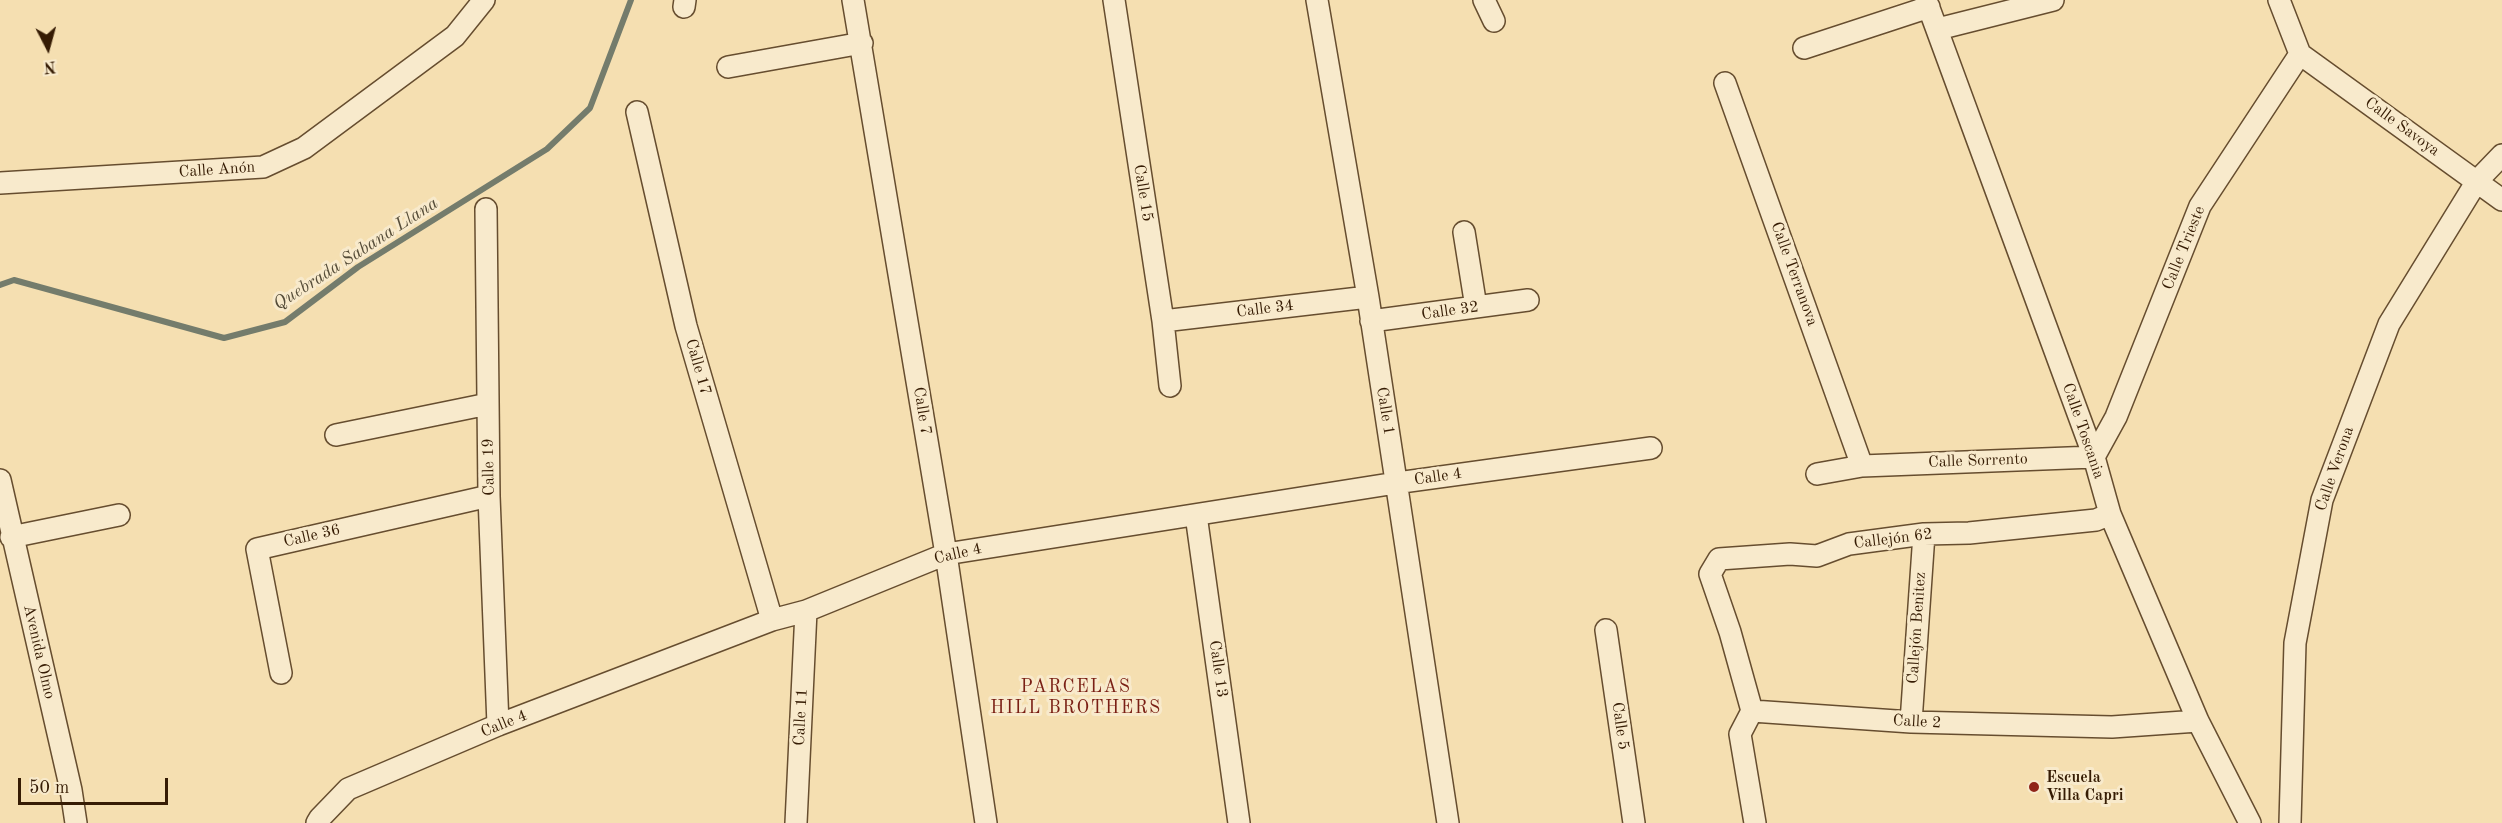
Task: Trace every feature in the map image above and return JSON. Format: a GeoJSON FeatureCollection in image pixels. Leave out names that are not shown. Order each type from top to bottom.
{"type":"FeatureCollection","features":[{"type":"Feature","properties":{"kind":"street","name":"Calle Anón"},"geometry":{"type":"LineString","coordinates":[[0,183],[263,167],[304,148],[455,36],[484,0]]}},
{"type":"Feature","properties":{"kind":"street","name":"Calle 7"},"geometry":{"type":"LineString","coordinates":[[853,0],[946,554],[986,823]]}},
{"type":"Feature","properties":{"kind":"street","name":"Calle 15"},"geometry":{"type":"LineString","coordinates":[[1114,0],[1163,321],[1170,386]]}},
{"type":"Feature","properties":{"kind":"street","name":"Calle 1"},"geometry":{"type":"LineString","coordinates":[[1317,0],[1368,297],[1448,823]]}},
{"type":"Feature","properties":{"kind":"street"},"geometry":{"type":"LineString","coordinates":[[1484,0],[1494,21]]}},
{"type":"Feature","properties":{"kind":"street"},"geometry":{"type":"LineString","coordinates":[[1938,28],[2053,0]]}},
{"type":"Feature","properties":{"kind":"street"},"geometry":{"type":"LineString","coordinates":[[2278,0],[2300,54]]}},
{"type":"Feature","properties":{"kind":"street"},"geometry":{"type":"LineString","coordinates":[[1804,48],[1928,3]]}},
{"type":"Feature","properties":{"kind":"street","name":"Calle Toscania"},"geometry":{"type":"LineString","coordinates":[[1928,3],[2094,457],[2110,514],[2198,721],[2250,823]]}},
{"type":"Feature","properties":{"kind":"street"},"geometry":{"type":"LineString","coordinates":[[728,67],[862,43]]}},
{"type":"Feature","properties":{"kind":"street","name":"Calle Savoya"},"geometry":{"type":"LineString","coordinates":[[2300,54],[2502,200]]}},
{"type":"Feature","properties":{"kind":"street","name":"Calle Trieste"},"geometry":{"type":"LineString","coordinates":[[2094,457],[2116,417],[2200,206],[2300,54]]}},
{"type":"Feature","properties":{"kind":"street","name":"Calle Terranova"},"geometry":{"type":"LineString","coordinates":[[1725,83],[1862,466]]}},
{"type":"Feature","properties":{"kind":"street","name":"Calle 17"},"geometry":{"type":"LineString","coordinates":[[637,112],[686,326],[772,620]]}},
{"type":"Feature","properties":{"kind":"street","name":"Calle Verona"},"geometry":{"type":"LineString","coordinates":[[2290,823],[2295,643],[2322,500],[2389,324],[2477,181],[2502,155]]}},
{"type":"Feature","properties":{"kind":"street","name":"Calle 19"},"geometry":{"type":"LineString","coordinates":[[486,209],[489,496],[498,725]]}},
{"type":"Feature","properties":{"kind":"street"},"geometry":{"type":"LineString","coordinates":[[1464,232],[1476,307]]}},
{"type":"Feature","properties":{"kind":"street","name":"Calle 34"},"geometry":{"type":"LineString","coordinates":[[1163,321],[1368,297]]}},
{"type":"Feature","properties":{"kind":"street","name":"Calle 32"},"geometry":{"type":"LineString","coordinates":[[1371,321],[1528,300]]}},
{"type":"Feature","properties":{"kind":"street"},"geometry":{"type":"LineString","coordinates":[[336,435],[488,404]]}},
{"type":"Feature","properties":{"kind":"street","name":"Calle 4"},"geometry":{"type":"LineString","coordinates":[[317,823],[348,789],[498,725],[772,620],[806,611],[946,554],[1396,483],[1651,448]]}},
{"type":"Feature","properties":{"kind":"street","name":"Calle Sorrento"},"geometry":{"type":"LineString","coordinates":[[1817,474],[1862,466],[2094,457]]}},
{"type":"Feature","properties":{"kind":"street","name":"Avenida Olmo"},"geometry":{"type":"LineString","coordinates":[[0,480],[11,537],[71,790],[76,823]]}},
{"type":"Feature","properties":{"kind":"street","name":"Calle 36"},"geometry":{"type":"LineString","coordinates":[[281,673],[257,549],[489,496]]}},
{"type":"Feature","properties":{"kind":"street"},"geometry":{"type":"LineString","coordinates":[[11,537],[118,514]]}},
{"type":"Feature","properties":{"kind":"street","name":"Callejón 62"},"geometry":{"type":"LineString","coordinates":[[1752,711],[1730,632],[1710,574],[1719,559],[1790,554],[1817,556],[1849,544],[1924,534],[1969,533],[2096,520],[2110,514]]}},
{"type":"Feature","properties":{"kind":"street","name":"Calle 13"},"geometry":{"type":"LineString","coordinates":[[1196,515],[1239,823]]}},
{"type":"Feature","properties":{"kind":"street","name":"Callejón Benitez"},"geometry":{"type":"LineString","coordinates":[[1911,722],[1924,534]]}},
{"type":"Feature","properties":{"kind":"street","name":"Calle 11"},"geometry":{"type":"LineString","coordinates":[[796,823],[806,611]]}},
{"type":"Feature","properties":{"kind":"street","name":"Calle 5"},"geometry":{"type":"LineString","coordinates":[[1606,630],[1634,823]]}},
{"type":"Feature","properties":{"kind":"street"},"geometry":{"type":"LineString","coordinates":[[1752,711],[1740,734],[1755,823]]}},
{"type":"Feature","properties":{"kind":"street","name":"Calle 2"},"geometry":{"type":"LineString","coordinates":[[1752,711],[1911,722],[2112,727],[2198,721]]}},
{"type":"Feature","properties":{"kind":"waterway","name":"Quebrada Sabana Llana"},"geometry":{"type":"LineString","coordinates":[[0,285],[14,280],[224,338],[285,322],[358,267],[547,149],[590,108],[631,0]]}},
{"type":"Feature","properties":{"kind":"place","name":"Escuela Villa Capri"},"geometry":{"type":"Point","coordinates":[2034,787]}},
{"type":"Feature","properties":{"kind":"district","name":"PARCELAS HILL BROTHERS"},"geometry":{"type":"Point","coordinates":[1076,697]}}]}
